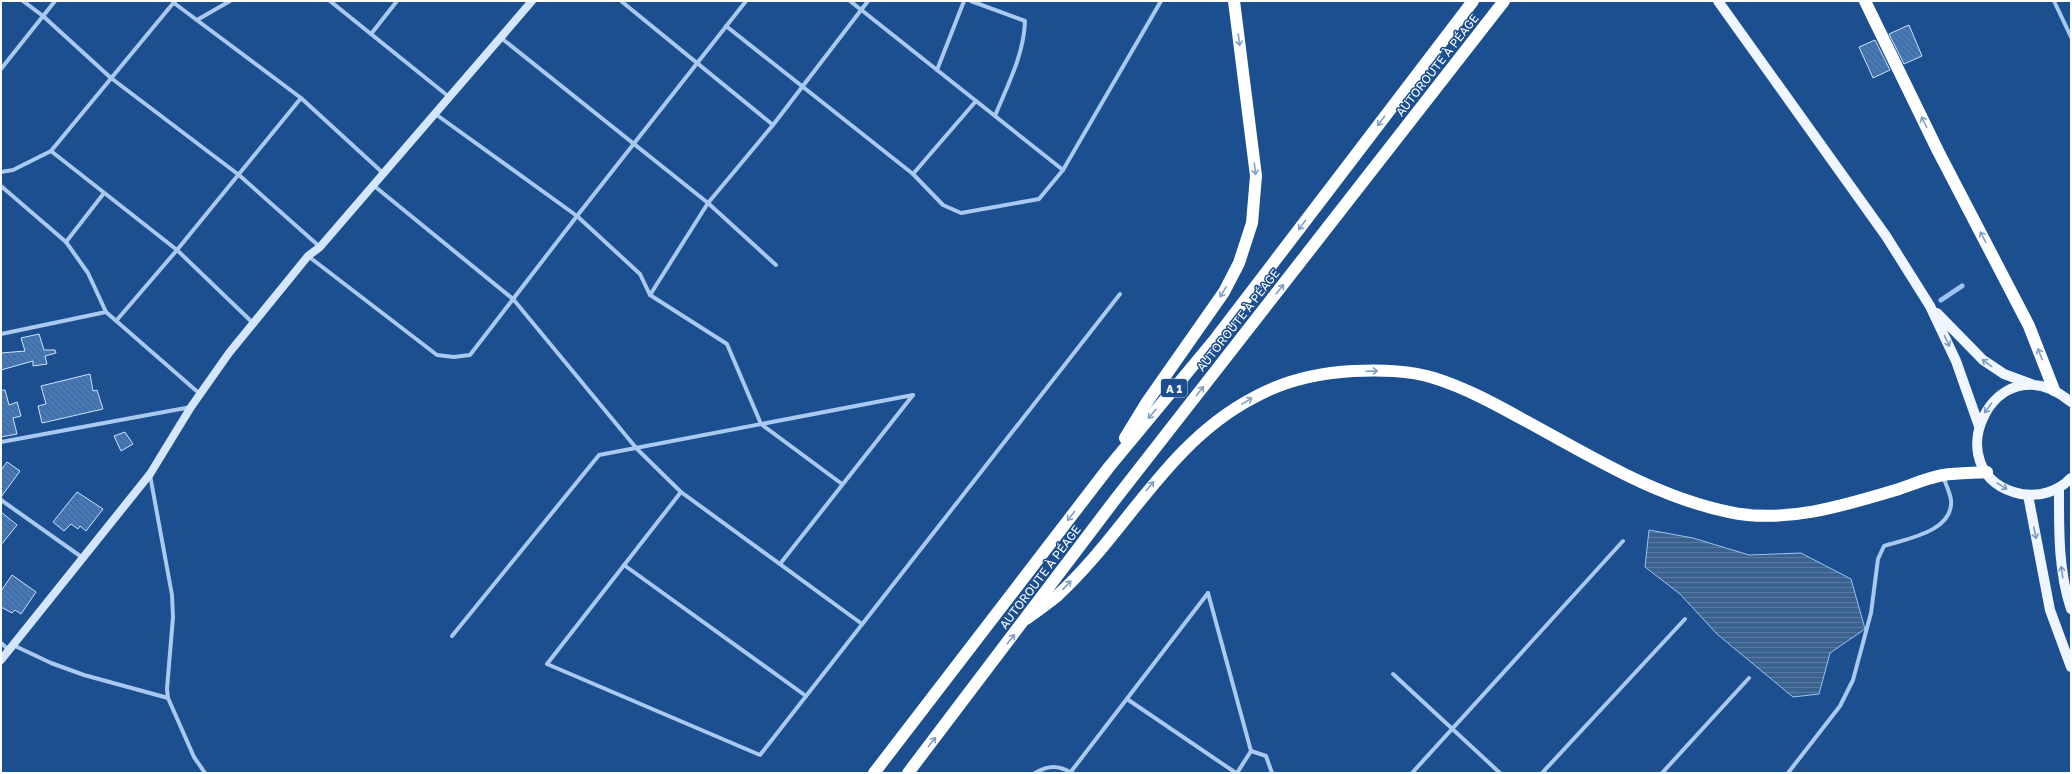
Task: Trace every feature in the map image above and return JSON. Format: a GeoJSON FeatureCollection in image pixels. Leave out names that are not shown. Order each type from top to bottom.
{"type":"FeatureCollection","features":[{"type":"Feature","properties":{"kind":"highway"},"geometry":{"type":"LineString","coordinates":[[1109,467],[1147,402],[1224,292],[1241,257],[1250,231],[1255,203],[1256,176],[1234,1]]}},
{"type":"Feature","properties":{"kind":"highway","name":"A 1"},"geometry":{"type":"LineString","coordinates":[[874,773],[1109,467],[1216,338],[1473,1]]}},
{"type":"Feature","properties":{"kind":"highway","name":"AUTOROUTE À PÉAGE"},"geometry":{"type":"LineString","coordinates":[[908,773],[1119,495],[1504,1]]}},
{"type":"Feature","properties":{"kind":"highway"},"geometry":{"type":"LineString","coordinates":[[1865,1],[1938,151],[2030,326],[2054,390]]}},
{"type":"Feature","properties":{"kind":"highway"},"geometry":{"type":"LineString","coordinates":[[1026,619],[1057,596],[1089,561],[1158,477],[1191,442],[1222,416],[1254,397],[1293,380],[1336,372],[1387,370],[1433,378],[1476,394],[1618,471],[1668,494],[1728,512],[1750,516],[1804,513],[1866,499],[1943,475],[1987,472]]}},
{"type":"Feature","properties":{"kind":"main road"},"geometry":{"type":"LineString","coordinates":[[1718,1],[1886,236],[1930,306],[1956,361],[1979,426]]}},
{"type":"Feature","properties":{"kind":"main road"},"geometry":{"type":"LineString","coordinates":[[1930,306],[1983,360],[2004,374],[2035,386],[2054,390],[2071,402]]}},
{"type":"Feature","properties":{"kind":"main road"},"geometry":{"type":"LineString","coordinates":[[2035,386],[2020,387],[2006,392],[1989,407],[1979,426],[1977,442],[1980,458],[1987,472],[1998,484],[2007,489],[2028,495],[2044,494],[2059,488],[2071,478]]}},
{"type":"Feature","properties":{"kind":"main road"},"geometry":{"type":"LineString","coordinates":[[2059,488],[2060,561],[2064,589],[2071,609]]}},
{"type":"Feature","properties":{"kind":"main road"},"geometry":{"type":"LineString","coordinates":[[2028,495],[2050,610],[2071,667]]}},
{"type":"Feature","properties":{"kind":"street"},"geometry":{"type":"LineString","coordinates":[[23,1],[43,16],[111,78],[239,175],[320,247]]}},
{"type":"Feature","properties":{"kind":"street"},"geometry":{"type":"LineString","coordinates":[[1,68],[55,1]]}},
{"type":"Feature","properties":{"kind":"street"},"geometry":{"type":"LineString","coordinates":[[196,20],[230,1]]}},
{"type":"Feature","properties":{"kind":"street"},"geometry":{"type":"LineString","coordinates":[[330,1],[448,96]]}},
{"type":"Feature","properties":{"kind":"street"},"geometry":{"type":"LineString","coordinates":[[371,34],[397,1]]}},
{"type":"Feature","properties":{"kind":"street"},"geometry":{"type":"LineString","coordinates":[[1,660],[150,474],[191,407],[229,353],[308,256],[320,247],[448,96],[532,1]]}},
{"type":"Feature","properties":{"kind":"street"},"geometry":{"type":"LineString","coordinates":[[621,1],[773,125]]}},
{"type":"Feature","properties":{"kind":"street"},"geometry":{"type":"LineString","coordinates":[[308,256],[437,355],[454,357],[470,355],[746,1]]}},
{"type":"Feature","properties":{"kind":"street"},"geometry":{"type":"LineString","coordinates":[[850,1],[1063,170]]}},
{"type":"Feature","properties":{"kind":"street"},"geometry":{"type":"LineString","coordinates":[[650,295],[708,203],[773,125],[868,1]]}},
{"type":"Feature","properties":{"kind":"street"},"geometry":{"type":"LineString","coordinates":[[937,70],[964,1]]}},
{"type":"Feature","properties":{"kind":"street"},"geometry":{"type":"LineString","coordinates":[[971,1],[1025,21],[1025,31],[1018,60],[995,116]]}},
{"type":"Feature","properties":{"kind":"street"},"geometry":{"type":"LineString","coordinates":[[726,26],[913,174],[943,205],[961,213],[1039,199],[1063,170],[1161,1]]}},
{"type":"Feature","properties":{"kind":"street"},"geometry":{"type":"LineString","coordinates":[[2054,1],[2071,37]]}},
{"type":"Feature","properties":{"kind":"street"},"geometry":{"type":"LineString","coordinates":[[1,172],[13,170],[51,151],[174,2],[301,98],[383,173]]}},
{"type":"Feature","properties":{"kind":"street"},"geometry":{"type":"LineString","coordinates":[[500,37],[708,203],[776,265]]}},
{"type":"Feature","properties":{"kind":"street"},"geometry":{"type":"LineString","coordinates":[[116,321],[177,250],[301,98]]}},
{"type":"Feature","properties":{"kind":"street"},"geometry":{"type":"LineString","coordinates":[[913,174],[976,101]]}},
{"type":"Feature","properties":{"kind":"street"},"geometry":{"type":"LineString","coordinates":[[434,113],[577,216],[640,274],[650,295],[727,344],[761,424],[842,484]]}},
{"type":"Feature","properties":{"kind":"street"},"geometry":{"type":"LineString","coordinates":[[51,151],[177,250],[254,324]]}},
{"type":"Feature","properties":{"kind":"street"},"geometry":{"type":"LineString","coordinates":[[373,185],[513,298],[637,449],[681,492],[862,624]]}},
{"type":"Feature","properties":{"kind":"street"},"geometry":{"type":"LineString","coordinates":[[1,186],[66,242],[88,273],[106,312],[200,394]]}},
{"type":"Feature","properties":{"kind":"street"},"geometry":{"type":"LineString","coordinates":[[66,242],[104,193]]}},
{"type":"Feature","properties":{"kind":"street"},"geometry":{"type":"LineString","coordinates":[[681,492],[547,664],[760,756],[1120,294]]}},
{"type":"Feature","properties":{"kind":"street"},"geometry":{"type":"LineString","coordinates":[[1,334],[106,312]]}},
{"type":"Feature","properties":{"kind":"street"},"geometry":{"type":"LineString","coordinates":[[452,636],[599,455],[637,449],[913,395],[780,564]]}},
{"type":"Feature","properties":{"kind":"street"},"geometry":{"type":"LineString","coordinates":[[1,442],[191,407]]}},
{"type":"Feature","properties":{"kind":"street"},"geometry":{"type":"LineString","coordinates":[[150,474],[172,595],[173,618],[167,689],[168,698],[194,757],[205,773]]}},
{"type":"Feature","properties":{"kind":"street"},"geometry":{"type":"LineString","coordinates":[[1788,773],[1840,706],[1853,680],[1871,613],[1878,559],[1884,546],[1911,540],[1935,529],[1947,514],[1951,501],[1943,475]]}},
{"type":"Feature","properties":{"kind":"street"},"geometry":{"type":"LineString","coordinates":[[1,500],[83,558]]}},
{"type":"Feature","properties":{"kind":"street"},"geometry":{"type":"LineString","coordinates":[[1412,773],[1623,541]]}},
{"type":"Feature","properties":{"kind":"street"},"geometry":{"type":"LineString","coordinates":[[624,565],[806,696]]}},
{"type":"Feature","properties":{"kind":"street"},"geometry":{"type":"LineString","coordinates":[[1035,773],[1051,766],[1062,768],[1071,773],[1127,699],[1208,593],[1251,751],[1236,773],[1127,699]]}},
{"type":"Feature","properties":{"kind":"street"},"geometry":{"type":"LineString","coordinates":[[1542,773],[1685,619]]}},
{"type":"Feature","properties":{"kind":"street"},"geometry":{"type":"LineString","coordinates":[[1,643],[84,675],[168,698]]}},
{"type":"Feature","properties":{"kind":"street"},"geometry":{"type":"LineString","coordinates":[[1392,674],[1500,773]]}},
{"type":"Feature","properties":{"kind":"street"},"geometry":{"type":"LineString","coordinates":[[1662,773],[1749,678]]}},
{"type":"Feature","properties":{"kind":"street"},"geometry":{"type":"LineString","coordinates":[[1251,751],[1266,756],[1272,773]]}},
{"type":"Feature","properties":{"kind":"water"},"geometry":{"type":"Polygon","coordinates":[[[1649,530],[1693,538],[1749,555],[1801,553],[1851,579],[1865,629],[1830,653],[1819,694],[1793,697],[1717,634],[1680,594],[1645,567],[1649,530]]]}},
{"type":"Feature","properties":{"kind":"building"},"geometry":{"type":"Polygon","coordinates":[[[1909,25],[1922,56],[1904,64],[1889,34],[1909,25]]]}},
{"type":"Feature","properties":{"kind":"building"},"geometry":{"type":"Polygon","coordinates":[[[1875,40],[1890,70],[1873,78],[1859,47],[1875,40]]]}},
{"type":"Feature","properties":{"kind":"building"},"geometry":{"type":"Polygon","coordinates":[[[39,334],[44,350],[55,350],[56,353],[45,356],[47,364],[33,366],[33,361],[1,370],[1,353],[25,351],[21,338],[39,334]]]}},
{"type":"Feature","properties":{"kind":"building"},"geometry":{"type":"Polygon","coordinates":[[[90,374],[93,391],[97,390],[103,409],[42,423],[38,406],[46,404],[41,386],[90,374]]]}},
{"type":"Feature","properties":{"kind":"building"},"geometry":{"type":"Polygon","coordinates":[[[1,390],[5,390],[9,405],[17,402],[21,416],[13,418],[17,434],[1,437],[1,390]]]}},
{"type":"Feature","properties":{"kind":"building"},"geometry":{"type":"Polygon","coordinates":[[[125,432],[133,444],[121,451],[114,436],[125,432]]]}},
{"type":"Feature","properties":{"kind":"building"},"geometry":{"type":"Polygon","coordinates":[[[7,462],[20,471],[1,497],[1,470],[7,462]]]}},
{"type":"Feature","properties":{"kind":"building"},"geometry":{"type":"Polygon","coordinates":[[[77,492],[103,509],[86,531],[80,526],[78,529],[71,524],[64,531],[53,522],[77,492]]]}},
{"type":"Feature","properties":{"kind":"building"},"geometry":{"type":"Polygon","coordinates":[[[1,512],[17,525],[1,545],[1,512]]]}},
{"type":"Feature","properties":{"kind":"building"},"geometry":{"type":"Polygon","coordinates":[[[12,575],[36,592],[21,614],[15,610],[12,613],[1,607],[1,591],[12,575]]]}},
{"type":"Feature","properties":{"kind":"waterway"},"geometry":{"type":"LineString","coordinates":[[1941,300],[1962,286]]}}]}
